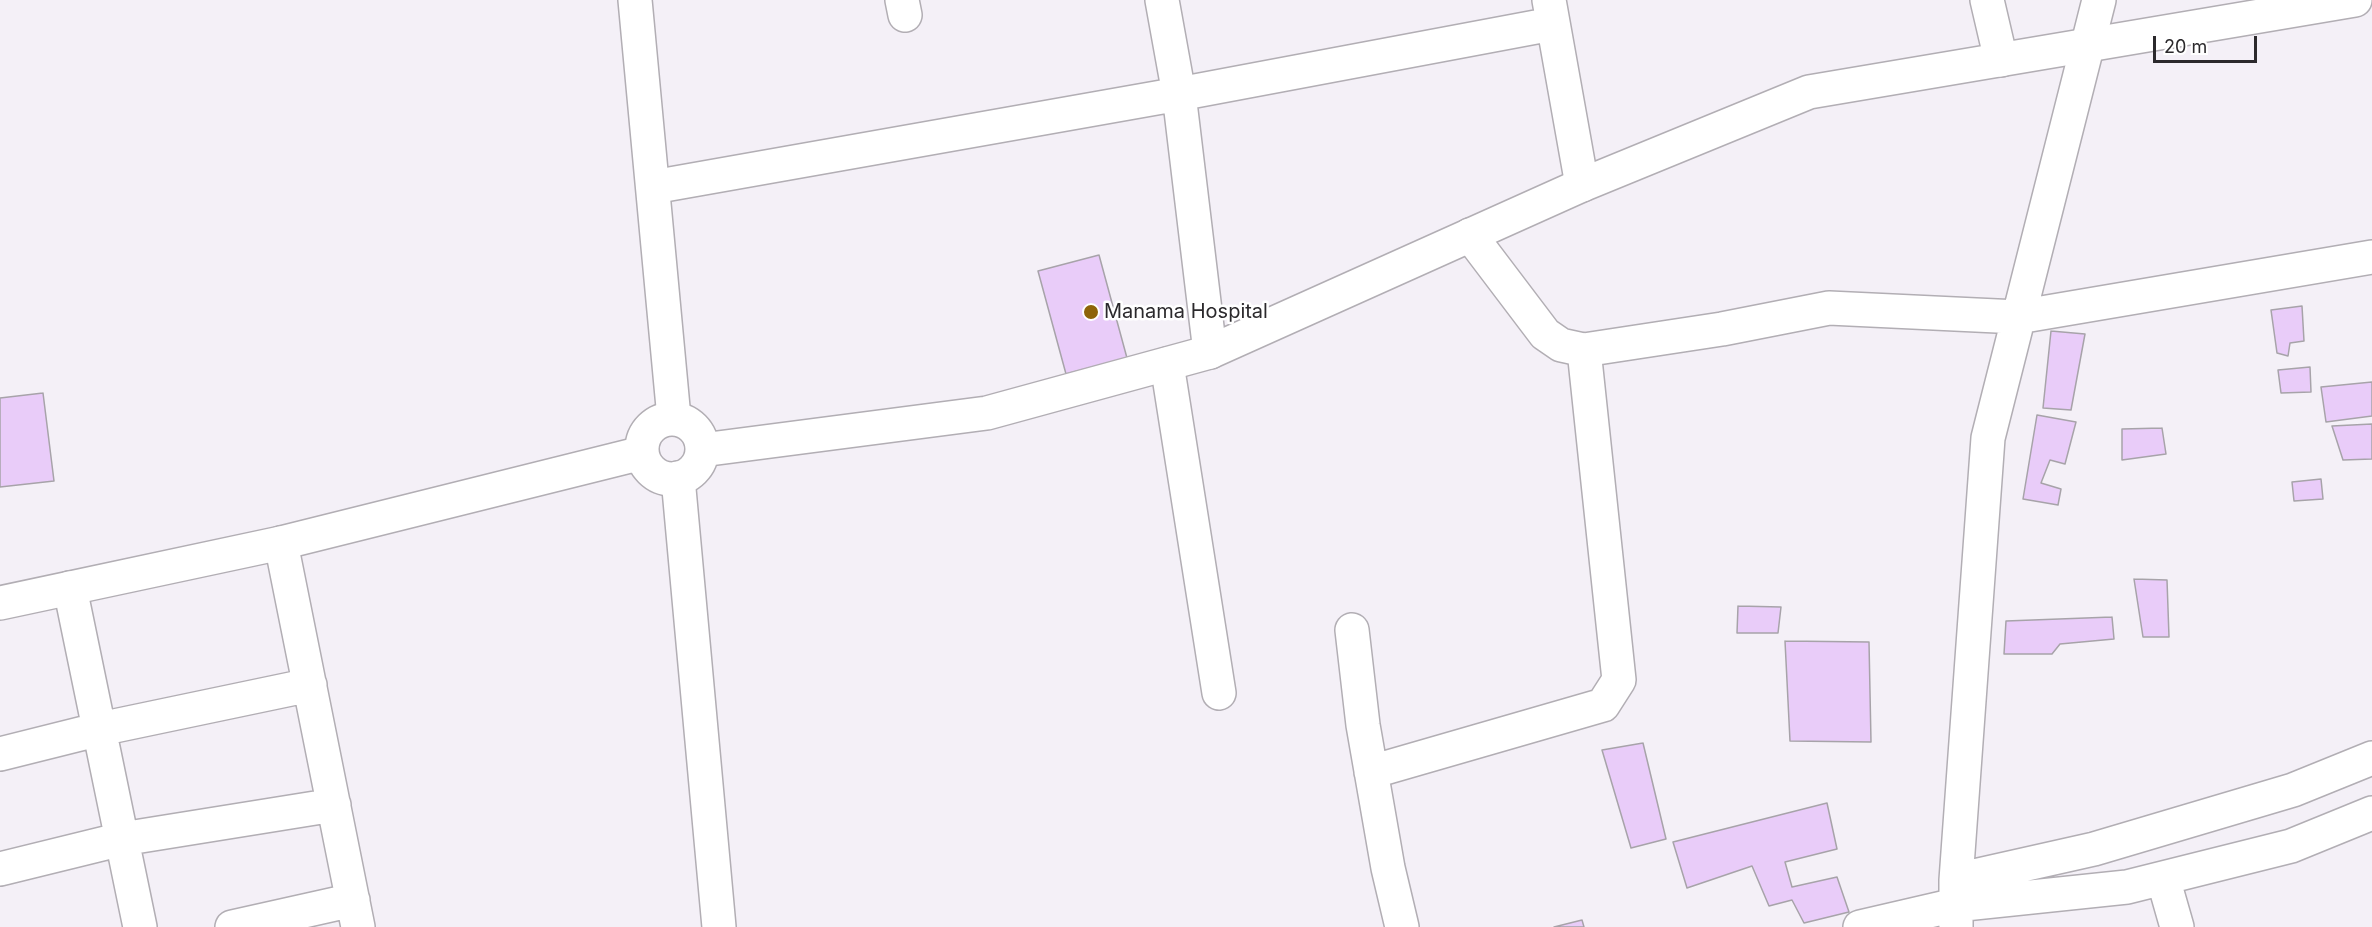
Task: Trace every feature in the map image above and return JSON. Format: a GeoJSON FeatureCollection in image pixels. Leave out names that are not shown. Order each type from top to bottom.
{"type":"FeatureCollection","features":[{"type":"Feature","properties":{"kind":"street"},"geometry":{"type":"LineString","coordinates":[[635,0],[674,418]]}},
{"type":"Feature","properties":{"kind":"street"},"geometry":{"type":"LineString","coordinates":[[1162,0],[1179,94],[1210,352]]}},
{"type":"Feature","properties":{"kind":"street"},"geometry":{"type":"LineString","coordinates":[[1987,0],[2001,60]]}},
{"type":"Feature","properties":{"kind":"street"},"geometry":{"type":"LineString","coordinates":[[1956,904],[1988,438],[2099,0]]}},
{"type":"Feature","properties":{"kind":"street"},"geometry":{"type":"LineString","coordinates":[[702,450],[987,413],[1210,352],[1582,185],[1809,92],[2088,45],[2269,7],[2355,0]]}},
{"type":"Feature","properties":{"kind":"street"},"geometry":{"type":"LineString","coordinates":[[653,187],[1179,94],[1551,12],[1582,185]]}},
{"type":"Feature","properties":{"kind":"street"},"geometry":{"type":"LineString","coordinates":[[1470,235],[1545,334],[1561,345],[1584,350],[1722,329],[1829,308],[2018,317],[2372,257]]}},
{"type":"Feature","properties":{"kind":"street"},"geometry":{"type":"LineString","coordinates":[[1371,772],[1603,705],[1619,680],[1584,350]]}},
{"type":"Feature","properties":{"kind":"street"},"geometry":{"type":"LineString","coordinates":[[1167,364],[1219,693]]}},
{"type":"Feature","properties":{"kind":"street"},"geometry":{"type":"LineString","coordinates":[[674,418],[692,426],[699,435],[702,450],[698,465],[691,473],[678,478],[663,478],[654,474],[647,467],[642,453],[642,439],[655,423],[674,418]]}},
{"type":"Feature","properties":{"kind":"street"},"geometry":{"type":"LineString","coordinates":[[0,603],[281,543],[642,453]]}},
{"type":"Feature","properties":{"kind":"street"},"geometry":{"type":"LineString","coordinates":[[678,478],[719,927]]}},
{"type":"Feature","properties":{"kind":"street"},"geometry":{"type":"LineString","coordinates":[[232,927],[356,913],[281,543]]}},
{"type":"Feature","properties":{"kind":"street"},"geometry":{"type":"LineString","coordinates":[[70,588],[141,927]]}},
{"type":"Feature","properties":{"kind":"street"},"geometry":{"type":"LineString","coordinates":[[1352,630],[1363,725],[1388,868],[1402,927]]}},
{"type":"Feature","properties":{"kind":"street"},"geometry":{"type":"LineString","coordinates":[[0,754],[100,729],[310,685]]}},
{"type":"Feature","properties":{"kind":"street"},"geometry":{"type":"LineString","coordinates":[[1956,904],[2094,849],[2293,790],[2372,758]]}},
{"type":"Feature","properties":{"kind":"street"},"geometry":{"type":"LineString","coordinates":[[0,869],[122,839],[334,804]]}},
{"type":"Feature","properties":{"kind":"street"},"geometry":{"type":"LineString","coordinates":[[1860,927],[1956,904],[2127,887],[2291,846],[2372,813]]}},
{"type":"Feature","properties":{"kind":"street"},"geometry":{"type":"LineString","coordinates":[[2163,878],[2177,927]]}},
{"type":"Feature","properties":{"kind":"building"},"geometry":{"type":"Polygon","coordinates":[[[1099,255],[1127,358],[1066,374],[1038,271],[1099,255]]]}},
{"type":"Feature","properties":{"kind":"building"},"geometry":{"type":"Polygon","coordinates":[[[2302,306],[2304,341],[2290,343],[2288,356],[2277,353],[2271,310],[2302,306]]]}},
{"type":"Feature","properties":{"kind":"building"},"geometry":{"type":"Polygon","coordinates":[[[2051,331],[2085,334],[2071,410],[2043,408],[2051,331]]]}},
{"type":"Feature","properties":{"kind":"building"},"geometry":{"type":"Polygon","coordinates":[[[2310,367],[2311,392],[2281,393],[2278,370],[2310,367]]]}},
{"type":"Feature","properties":{"kind":"building"},"geometry":{"type":"Polygon","coordinates":[[[2372,382],[2372,416],[2326,422],[2321,387],[2372,382]]]}},
{"type":"Feature","properties":{"kind":"building"},"geometry":{"type":"Polygon","coordinates":[[[43,393],[54,481],[0,487],[0,398],[43,393]]]}},
{"type":"Feature","properties":{"kind":"building"},"geometry":{"type":"Polygon","coordinates":[[[2037,415],[2076,422],[2065,464],[2050,460],[2041,483],[2061,489],[2058,505],[2023,499],[2037,415]]]}},
{"type":"Feature","properties":{"kind":"building"},"geometry":{"type":"Polygon","coordinates":[[[2372,424],[2372,459],[2343,460],[2332,426],[2372,424]]]}},
{"type":"Feature","properties":{"kind":"building"},"geometry":{"type":"Polygon","coordinates":[[[2162,428],[2166,454],[2122,460],[2122,429],[2162,428]]]}},
{"type":"Feature","properties":{"kind":"building"},"geometry":{"type":"Polygon","coordinates":[[[2321,479],[2323,499],[2294,501],[2292,482],[2321,479]]]}},
{"type":"Feature","properties":{"kind":"building"},"geometry":{"type":"Polygon","coordinates":[[[2134,579],[2167,580],[2169,637],[2143,637],[2134,579]]]}},
{"type":"Feature","properties":{"kind":"building"},"geometry":{"type":"Polygon","coordinates":[[[1738,606],[1781,607],[1778,633],[1737,633],[1738,606]]]}},
{"type":"Feature","properties":{"kind":"building"},"geometry":{"type":"Polygon","coordinates":[[[2112,617],[2114,639],[2060,644],[2052,654],[2004,654],[2006,621],[2112,617]]]}},
{"type":"Feature","properties":{"kind":"building"},"geometry":{"type":"Polygon","coordinates":[[[1785,641],[1869,642],[1871,742],[1790,741],[1785,641]]]}},
{"type":"Feature","properties":{"kind":"building"},"geometry":{"type":"Polygon","coordinates":[[[1643,743],[1666,839],[1631,848],[1602,750],[1643,743]]]}},
{"type":"Feature","properties":{"kind":"building"},"geometry":{"type":"Polygon","coordinates":[[[1827,803],[1837,849],[1785,862],[1792,887],[1837,877],[1849,912],[1804,923],[1792,900],[1769,906],[1752,866],[1687,888],[1673,842],[1827,803]]]}},
{"type":"Feature","properties":{"kind":"building"},"geometry":{"type":"Polygon","coordinates":[[[1582,920],[1584,927],[1554,927],[1582,920]]]}},
{"type":"Feature","properties":{"kind":"place","name":"Manama Hospital"},"geometry":{"type":"Point","coordinates":[1091,312]}}]}
